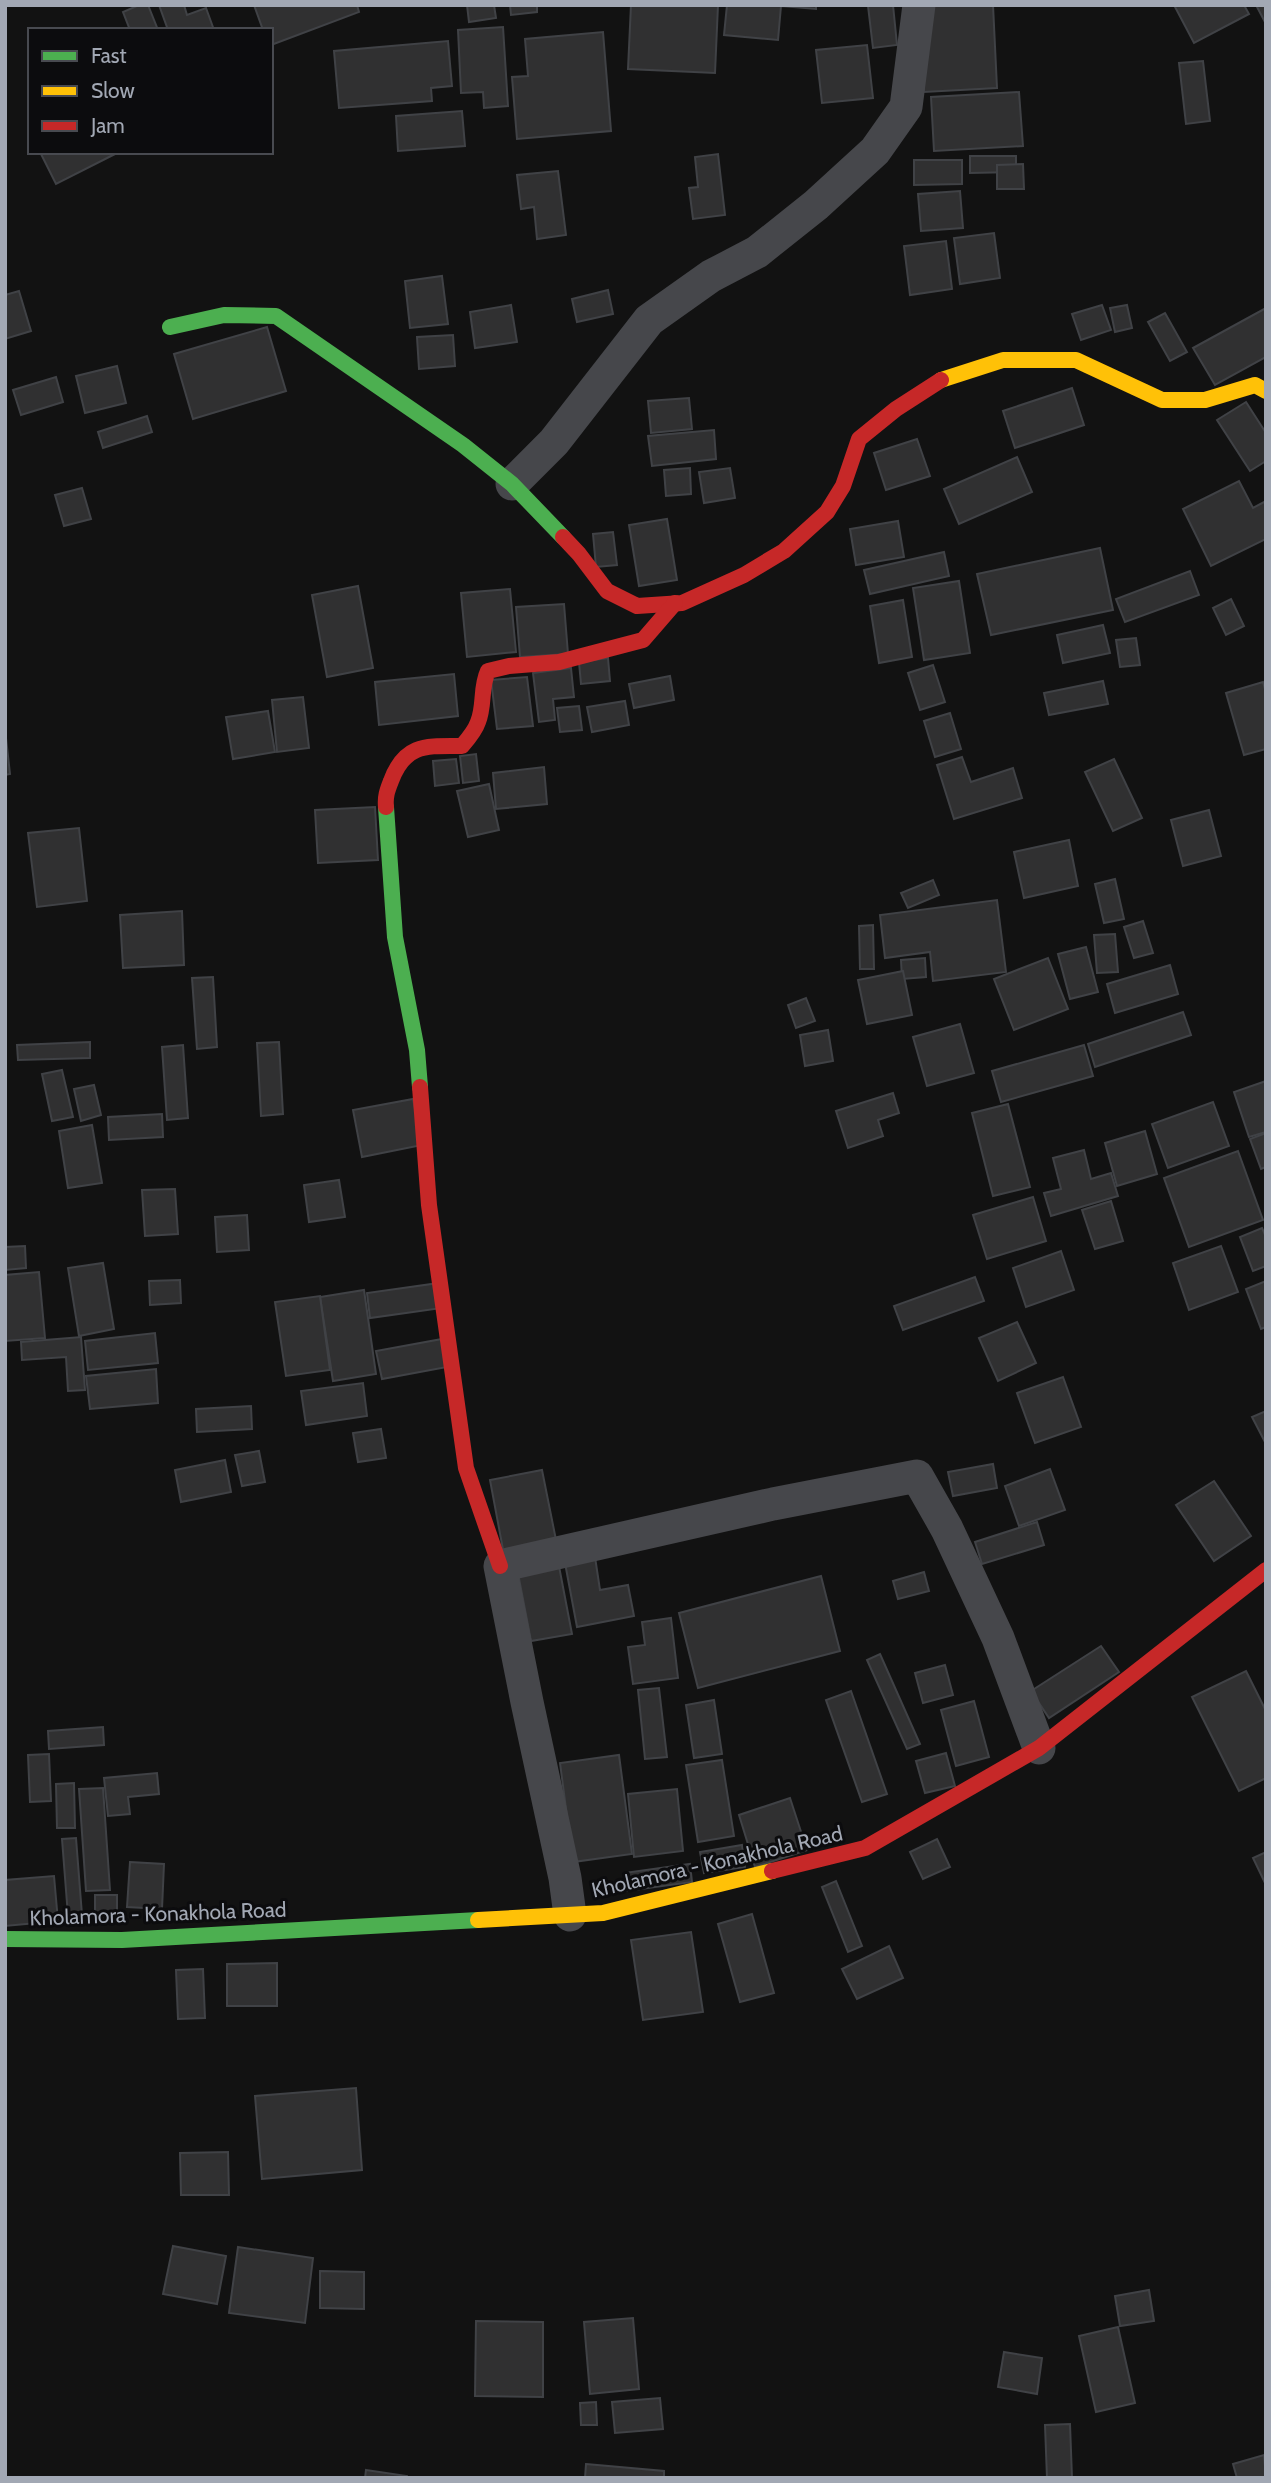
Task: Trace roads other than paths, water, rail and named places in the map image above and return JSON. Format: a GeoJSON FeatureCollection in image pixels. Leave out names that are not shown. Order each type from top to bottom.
{"type":"FeatureCollection","features":[{"type":"Feature","properties":{"kind":"street"},"geometry":{"type":"LineString","coordinates":[[512,484],[554,442],[649,320],[711,276],[757,252],[816,205],[875,151],[906,107],[919,5]]}},
{"type":"Feature","properties":{"kind":"street"},"geometry":{"type":"LineString","coordinates":[[170,327],[224,316],[276,316],[463,445],[512,484],[579,554],[607,591],[637,606],[682,603],[744,575],[784,551],[827,512],[843,486],[859,439],[895,409],[945,377],[1003,360],[1076,359],[1162,400],[1205,400],[1255,385],[1266,391]]}},
{"type":"Feature","properties":{"kind":"street"},"geometry":{"type":"LineString","coordinates":[[570,1915],[565,1878],[500,1566],[466,1468],[429,1205],[417,1050],[395,937],[385,797],[395,770],[410,751],[427,746],[462,746],[480,720],[480,693],[488,671],[559,662],[643,640],[675,603]]}},
{"type":"Feature","properties":{"kind":"street"},"geometry":{"type":"LineString","coordinates":[[500,1566],[773,1504],[917,1476],[947,1529],[998,1638],[1039,1748]]}},
{"type":"Feature","properties":{"kind":"street","name":"Kholamora - Konakhola Road"},"geometry":{"type":"LineString","coordinates":[[5,1939],[122,1940],[603,1913],[865,1848],[1039,1748],[1266,1570]]}}]}
